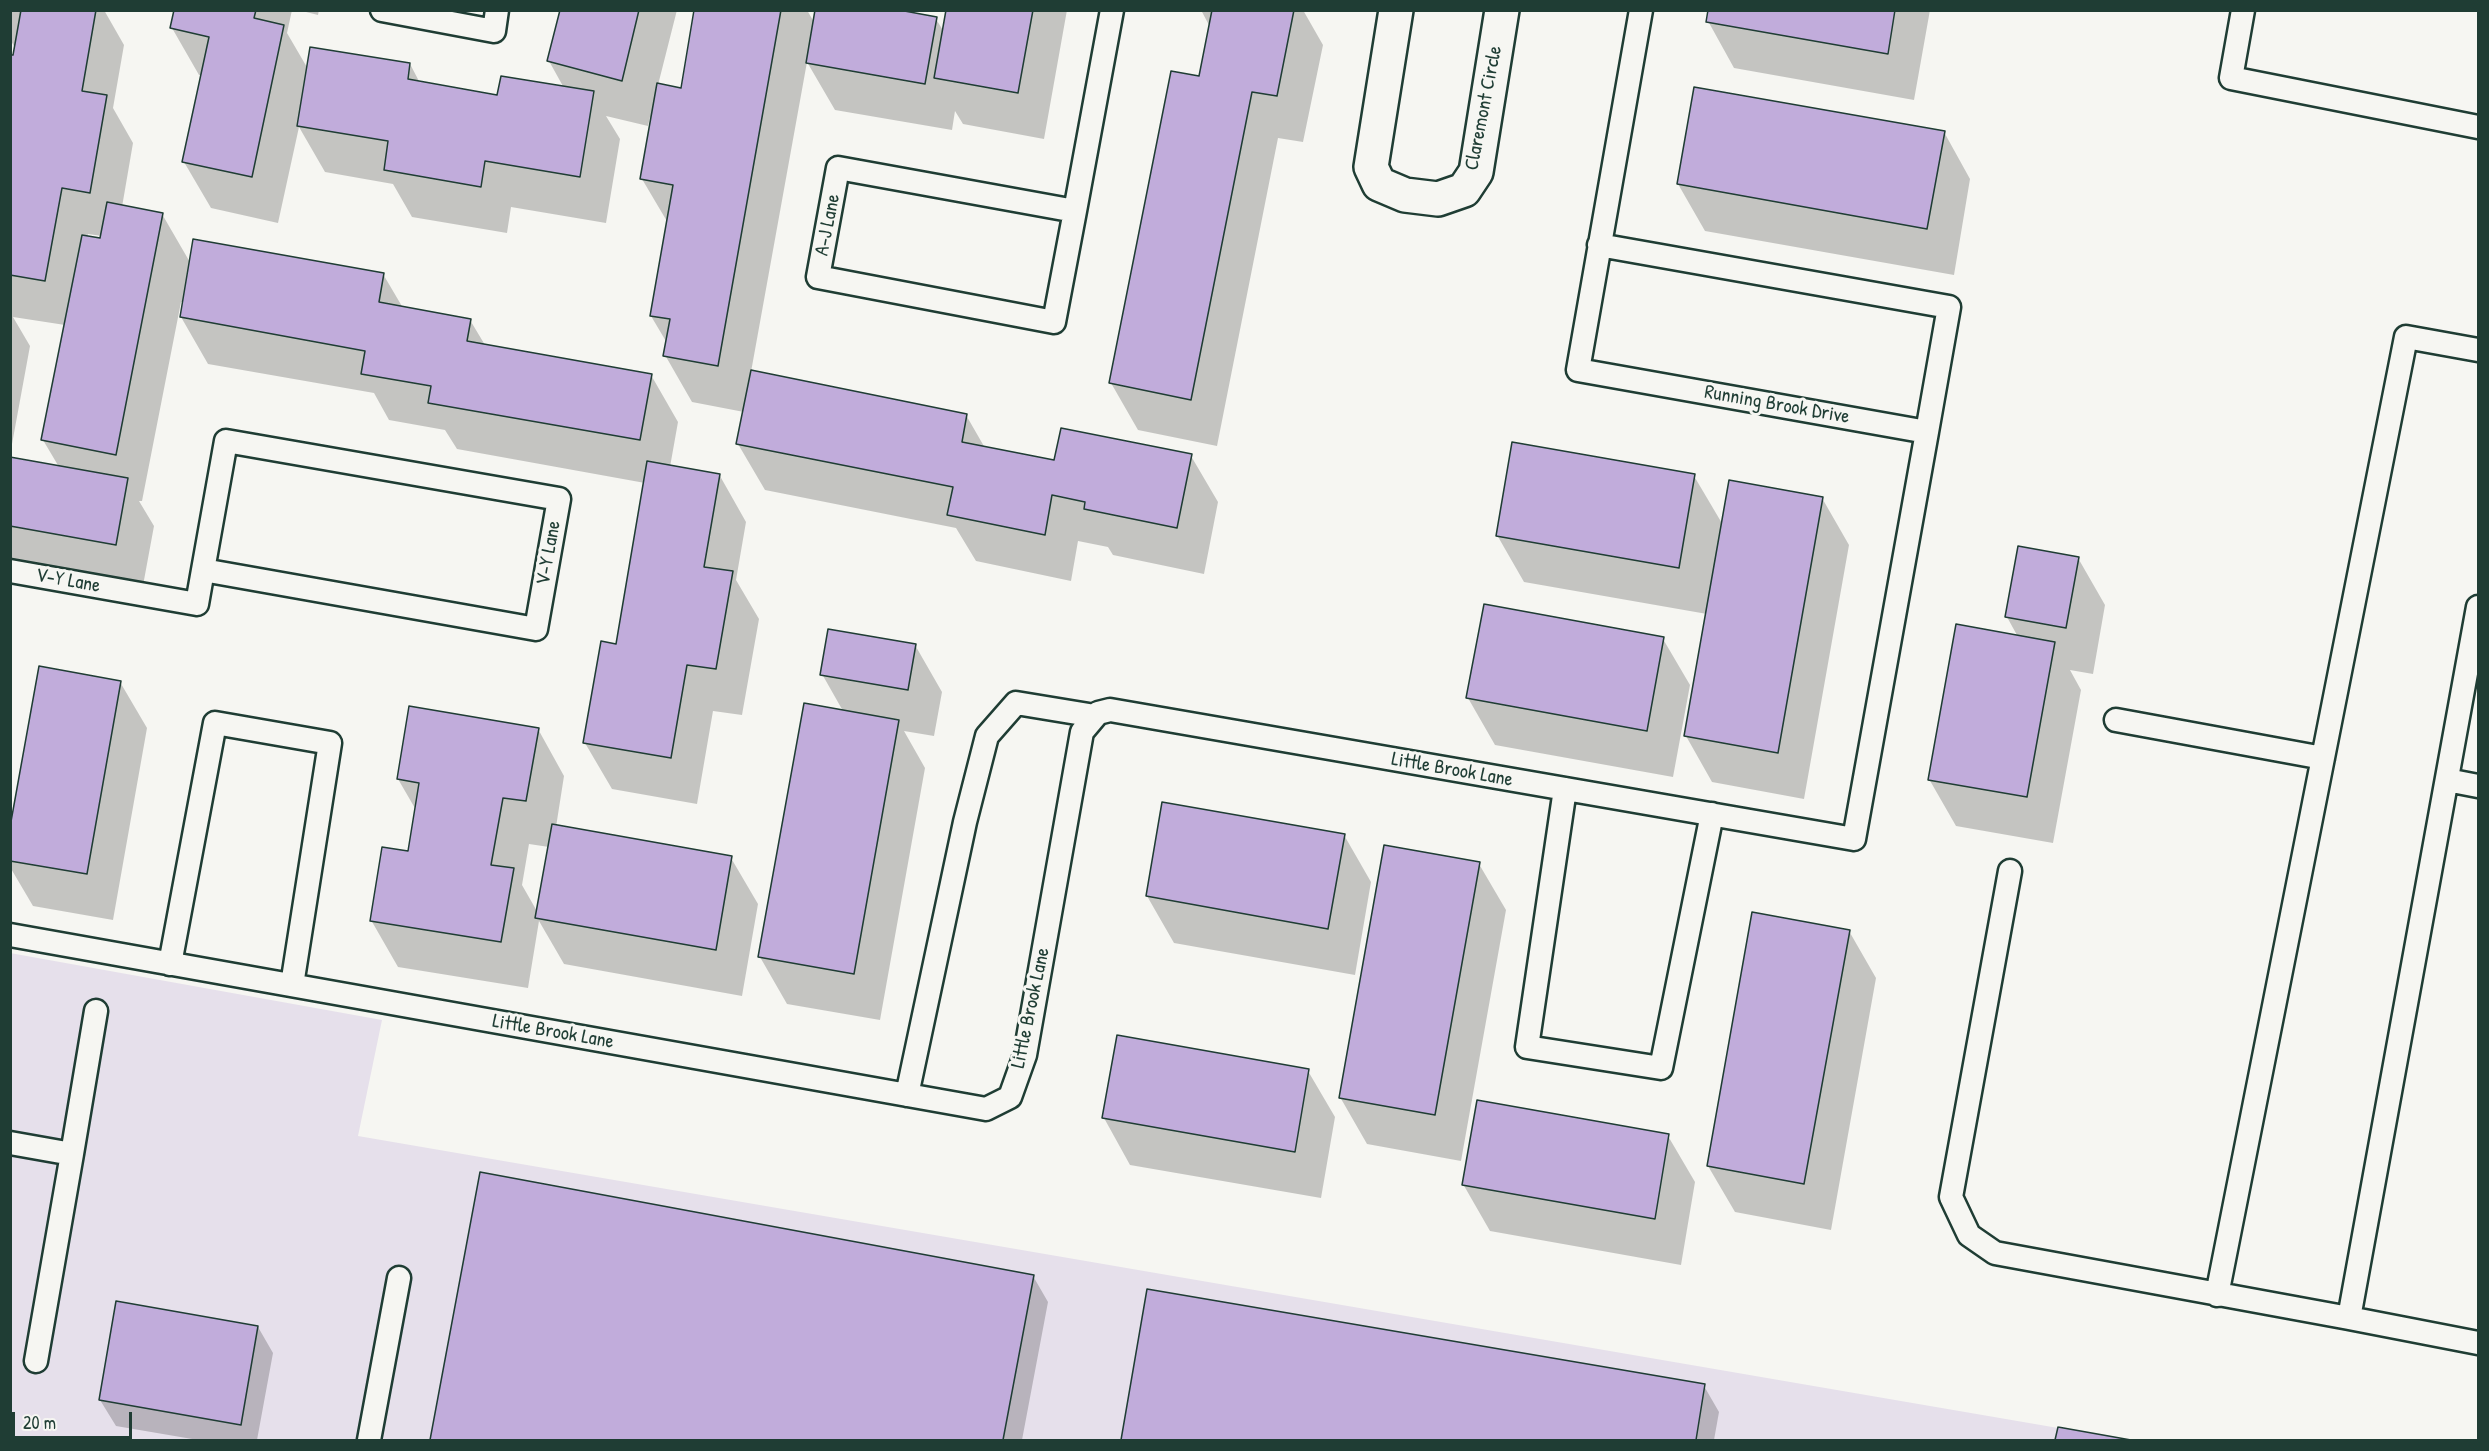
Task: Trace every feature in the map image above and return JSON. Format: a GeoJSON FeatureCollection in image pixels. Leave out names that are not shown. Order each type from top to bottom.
{"type":"FeatureCollection","features":[{"type":"Feature","properties":{"kind":"street","name":"Claremont Circle"},"geometry":{"type":"LineString","coordinates":[[1396,10],[1371,167],[1379,184],[1406,195],[1438,199],[1464,190],[1476,172],[1502,10]]}},
{"type":"Feature","properties":{"kind":"lane"},"geometry":{"type":"LineString","coordinates":[[382,10],[494,31],[497,10]]}},
{"type":"Feature","properties":{"kind":"lane","name":"A-J Lane"},"geometry":{"type":"LineString","coordinates":[[1075,211],[838,168],[818,278],[1054,322],[1075,211],[1112,10]]}},
{"type":"Feature","properties":{"kind":"lane","name":"Running Brook Drive"},"geometry":{"type":"LineString","coordinates":[[1641,10],[1578,370],[1927,432]]}},
{"type":"Feature","properties":{"kind":"lane"},"geometry":{"type":"LineString","coordinates":[[2243,10],[2231,78],[2478,127]]}},
{"type":"Feature","properties":{"kind":"lane"},"geometry":{"type":"LineString","coordinates":[[1599,245],[1948,307],[1927,432]]}},
{"type":"Feature","properties":{"kind":"lane"},"geometry":{"type":"LineString","coordinates":[[2217,1294],[2406,337],[2478,350]]}},
{"type":"Feature","properties":{"kind":"lane","name":"Little Brook Lane"},"geometry":{"type":"LineString","coordinates":[[10,935],[986,1109],[1010,1097],[1025,1055],[1082,732],[1095,716],[1110,710],[1854,839],[1927,432]]}},
{"type":"Feature","properties":{"kind":"lane","name":"V-Y Lane"},"geometry":{"type":"LineString","coordinates":[[10,571],[197,604],[203,570],[226,441],[559,500],[536,629],[203,570]]}},
{"type":"Feature","properties":{"kind":"lane"},"geometry":{"type":"LineString","coordinates":[[2349,1318],[2478,608]]}},
{"type":"Feature","properties":{"kind":"lane"},"geometry":{"type":"LineString","coordinates":[[907,1095],[965,822],[987,736],[1016,703],[1095,716]]}},
{"type":"Feature","properties":{"kind":"lane"},"geometry":{"type":"LineString","coordinates":[[2116,720],[2323,758]]}},
{"type":"Feature","properties":{"kind":"lane"},"geometry":{"type":"LineString","coordinates":[[170,963],[215,723],[330,743],[292,985]]}},
{"type":"Feature","properties":{"kind":"lane"},"geometry":{"type":"LineString","coordinates":[[2447,780],[2478,786]]}},
{"type":"Feature","properties":{"kind":"lane"},"geometry":{"type":"LineString","coordinates":[[1565,789],[1527,1047],[1661,1068],[1712,814]]}},
{"type":"Feature","properties":{"kind":"lane"},"geometry":{"type":"LineString","coordinates":[[2010,871],[1951,1197],[1969,1235],[1995,1253],[2478,1343]]}},
{"type":"Feature","properties":{"kind":"lane"},"geometry":{"type":"LineString","coordinates":[[36,1361],[96,1011]]}},
{"type":"Feature","properties":{"kind":"lane"},"geometry":{"type":"LineString","coordinates":[[10,1143],[72,1154]]}},
{"type":"Feature","properties":{"kind":"lane"},"geometry":{"type":"LineString","coordinates":[[369,1440],[399,1278]]}},
{"type":"Feature","properties":{"kind":"shaded area"},"geometry":{"type":"Polygon","coordinates":[[[10,953],[382,1020],[358,1136],[2128,1440],[11,1440],[10,953]]]}},
{"type":"Feature","properties":{"kind":"building"},"geometry":{"type":"Polygon","coordinates":[[[21,10],[96,10],[82,91],[107,95],[90,193],[62,188],[45,281],[10,275],[10,55],[13,55],[21,10]]]}},
{"type":"Feature","properties":{"kind":"building"},"geometry":{"type":"Polygon","coordinates":[[[174,10],[256,10],[254,18],[284,25],[252,177],[182,162],[209,37],[170,28],[174,10]]]}},
{"type":"Feature","properties":{"kind":"building"},"geometry":{"type":"Polygon","coordinates":[[[560,10],[639,10],[622,81],[547,61],[560,10]]]}},
{"type":"Feature","properties":{"kind":"building"},"geometry":{"type":"Polygon","coordinates":[[[694,10],[781,10],[718,366],[663,356],[670,319],[650,316],[673,185],[640,179],[657,83],[681,88],[694,10]]]}},
{"type":"Feature","properties":{"kind":"building"},"geometry":{"type":"Polygon","coordinates":[[[815,10],[899,10],[937,17],[925,84],[806,63],[815,10]]]}},
{"type":"Feature","properties":{"kind":"building"},"geometry":{"type":"Polygon","coordinates":[[[946,10],[1033,10],[1018,93],[934,78],[946,10]]]}},
{"type":"Feature","properties":{"kind":"building"},"geometry":{"type":"Polygon","coordinates":[[[1212,10],[1294,10],[1277,96],[1252,92],[1191,400],[1109,383],[1171,71],[1199,76],[1212,10]]]}},
{"type":"Feature","properties":{"kind":"building"},"geometry":{"type":"Polygon","coordinates":[[[1708,10],[1895,10],[1888,54],[1706,22],[1708,10]]]}},
{"type":"Feature","properties":{"kind":"building"},"geometry":{"type":"Polygon","coordinates":[[[310,47],[410,63],[408,79],[497,95],[501,76],[594,91],[580,177],[485,161],[481,187],[384,170],[388,141],[297,126],[310,47]]]}},
{"type":"Feature","properties":{"kind":"building"},"geometry":{"type":"Polygon","coordinates":[[[1694,87],[1945,131],[1927,229],[1677,184],[1694,87]]]}},
{"type":"Feature","properties":{"kind":"building"},"geometry":{"type":"Polygon","coordinates":[[[107,202],[163,213],[116,455],[41,440],[82,235],[100,238],[107,202]]]}},
{"type":"Feature","properties":{"kind":"building"},"geometry":{"type":"Polygon","coordinates":[[[193,239],[384,273],[379,302],[471,319],[467,341],[652,374],[640,440],[428,403],[431,386],[361,374],[365,351],[180,317],[193,239]]]}},
{"type":"Feature","properties":{"kind":"building"},"geometry":{"type":"Polygon","coordinates":[[[751,370],[967,414],[962,442],[1054,460],[1061,428],[1192,454],[1177,528],[1084,509],[1085,502],[1052,495],[1045,535],[947,515],[953,487],[736,444],[751,370]]]}},
{"type":"Feature","properties":{"kind":"building"},"geometry":{"type":"Polygon","coordinates":[[[1512,442],[1695,474],[1679,568],[1496,536],[1512,442]]]}},
{"type":"Feature","properties":{"kind":"building"},"geometry":{"type":"Polygon","coordinates":[[[10,457],[128,478],[116,545],[10,526],[10,457]]]}},
{"type":"Feature","properties":{"kind":"building"},"geometry":{"type":"Polygon","coordinates":[[[647,461],[720,474],[704,567],[733,571],[716,669],[687,665],[671,758],[583,743],[601,641],[616,644],[647,461]]]}},
{"type":"Feature","properties":{"kind":"building"},"geometry":{"type":"Polygon","coordinates":[[[1729,480],[1823,497],[1778,753],[1684,736],[1729,480]]]}},
{"type":"Feature","properties":{"kind":"building"},"geometry":{"type":"Polygon","coordinates":[[[2018,546],[2079,557],[2066,628],[2005,617],[2018,546]]]}},
{"type":"Feature","properties":{"kind":"building"},"geometry":{"type":"Polygon","coordinates":[[[1484,604],[1664,637],[1647,731],[1466,698],[1484,604]]]}},
{"type":"Feature","properties":{"kind":"building"},"geometry":{"type":"Polygon","coordinates":[[[1956,624],[2055,642],[2027,797],[1928,780],[1956,624]]]}},
{"type":"Feature","properties":{"kind":"building"},"geometry":{"type":"Polygon","coordinates":[[[828,629],[916,644],[908,690],[820,675],[828,629]]]}},
{"type":"Feature","properties":{"kind":"building"},"geometry":{"type":"Polygon","coordinates":[[[39,666],[121,681],[87,874],[10,861],[10,827],[39,666]]]}},
{"type":"Feature","properties":{"kind":"building"},"geometry":{"type":"Polygon","coordinates":[[[804,703],[899,720],[854,974],[758,957],[804,703]]]}},
{"type":"Feature","properties":{"kind":"building"},"geometry":{"type":"Polygon","coordinates":[[[409,706],[539,728],[526,801],[503,798],[491,865],[514,868],[501,942],[370,921],[382,847],[408,851],[419,783],[397,779],[409,706]]]}},
{"type":"Feature","properties":{"kind":"building"},"geometry":{"type":"Polygon","coordinates":[[[1162,802],[1345,834],[1328,929],[1146,896],[1162,802]]]}},
{"type":"Feature","properties":{"kind":"building"},"geometry":{"type":"Polygon","coordinates":[[[552,824],[732,856],[716,950],[535,918],[552,824]]]}},
{"type":"Feature","properties":{"kind":"building"},"geometry":{"type":"Polygon","coordinates":[[[1384,845],[1480,862],[1435,1115],[1339,1098],[1384,845]]]}},
{"type":"Feature","properties":{"kind":"building"},"geometry":{"type":"Polygon","coordinates":[[[1752,912],[1850,930],[1804,1184],[1707,1166],[1752,912]]]}},
{"type":"Feature","properties":{"kind":"building"},"geometry":{"type":"Polygon","coordinates":[[[1117,1035],[1309,1069],[1295,1152],[1102,1118],[1117,1035]]]}},
{"type":"Feature","properties":{"kind":"building"},"geometry":{"type":"Polygon","coordinates":[[[1477,1100],[1669,1134],[1655,1219],[1462,1185],[1477,1100]]]}},
{"type":"Feature","properties":{"kind":"building"},"geometry":{"type":"Polygon","coordinates":[[[480,1172],[1034,1275],[1003,1440],[430,1440],[480,1172]]]}},
{"type":"Feature","properties":{"kind":"building"},"geometry":{"type":"Polygon","coordinates":[[[1147,1289],[1705,1384],[1696,1440],[1121,1440],[1147,1289]]]}},
{"type":"Feature","properties":{"kind":"building"},"geometry":{"type":"Polygon","coordinates":[[[116,1301],[258,1326],[241,1425],[99,1400],[116,1301]]]}},
{"type":"Feature","properties":{"kind":"building"},"geometry":{"type":"Polygon","coordinates":[[[2058,1427],[2131,1440],[2055,1440],[2058,1427]]]}}]}
